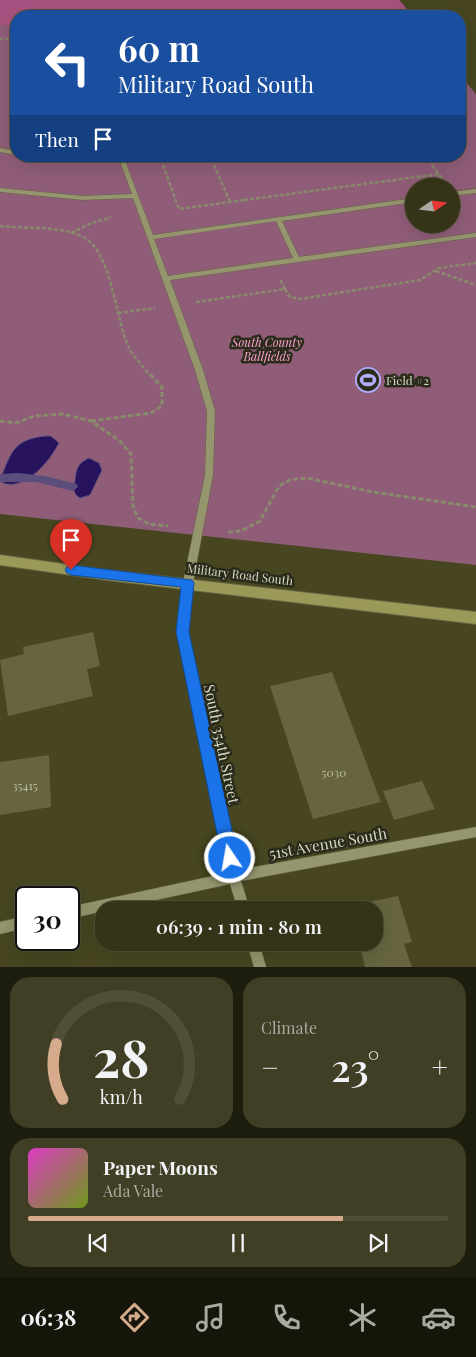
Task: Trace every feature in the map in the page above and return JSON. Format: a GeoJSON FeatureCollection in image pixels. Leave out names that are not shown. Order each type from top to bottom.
{"type":"FeatureCollection","features":[{"type":"Feature","properties":{"kind":"main road","name":"Military Road South"},"geometry":{"type":"LineString","coordinates":[[0,560],[107,575],[476,618]]}},
{"type":"Feature","properties":{"kind":"street","name":"South 354th Street"},"geometry":{"type":"LineString","coordinates":[[123,162],[199,370],[211,411],[209,474],[188,583],[182,632],[234,877],[241,901]]}},
{"type":"Feature","properties":{"kind":"street"},"geometry":{"type":"LineString","coordinates":[[0,190],[83,198],[136,196]]}},
{"type":"Feature","properties":{"kind":"street"},"geometry":{"type":"LineString","coordinates":[[460,193],[475,192]]}},
{"type":"Feature","properties":{"kind":"street"},"geometry":{"type":"LineString","coordinates":[[151,237],[405,201]]}},
{"type":"Feature","properties":{"kind":"street"},"geometry":{"type":"LineString","coordinates":[[278,219],[297,260]]}},
{"type":"Feature","properties":{"kind":"street"},"geometry":{"type":"LineString","coordinates":[[166,278],[476,234]]}},
{"type":"Feature","properties":{"kind":"street","name":"51st Avenue South"},"geometry":{"type":"LineString","coordinates":[[80,911],[234,877],[476,832]]}},
{"type":"Feature","properties":{"kind":"street"},"geometry":{"type":"LineString","coordinates":[[0,928],[15,925]]}},
{"type":"Feature","properties":{"kind":"street"},"geometry":{"type":"LineString","coordinates":[[256,951],[260,967]]}},
{"type":"Feature","properties":{"kind":"path"},"geometry":{"type":"LineString","coordinates":[[162,162],[179,209],[439,174]]}},
{"type":"Feature","properties":{"kind":"path"},"geometry":{"type":"LineString","coordinates":[[213,162],[230,202]]}},
{"type":"Feature","properties":{"kind":"path"},"geometry":{"type":"LineString","coordinates":[[430,162],[442,178]]}},
{"type":"Feature","properties":{"kind":"path"},"geometry":{"type":"LineString","coordinates":[[70,234],[102,219],[141,212]]}},
{"type":"Feature","properties":{"kind":"path"},"geometry":{"type":"LineString","coordinates":[[0,226],[70,234],[83,238],[97,248],[102,257],[129,348],[143,367],[162,387],[162,406],[150,413],[91,421]]}},
{"type":"Feature","properties":{"kind":"path"},"geometry":{"type":"LineString","coordinates":[[279,276],[290,297],[300,299],[420,280],[439,268],[476,263]]}},
{"type":"Feature","properties":{"kind":"path"},"geometry":{"type":"LineString","coordinates":[[435,271],[476,285]]}},
{"type":"Feature","properties":{"kind":"path"},"geometry":{"type":"LineString","coordinates":[[118,313],[285,289]]}},
{"type":"Feature","properties":{"kind":"path"},"geometry":{"type":"LineString","coordinates":[[0,422],[16,423],[34,416],[63,414],[91,421],[120,441],[131,454],[133,506],[138,518],[149,524],[168,526]]}},
{"type":"Feature","properties":{"kind":"path"},"geometry":{"type":"LineString","coordinates":[[228,532],[241,531],[260,522],[279,486],[290,480],[307,478],[374,492],[476,507]]}},
{"type":"Feature","properties":{"kind":"green space","name":"South County Ballfields"},"geometry":{"type":"Polygon","coordinates":[[[0,0],[399,0],[407,10],[10,10],[10,162],[466,162],[466,82],[476,94],[476,565],[0,514],[0,0]]]}},
{"type":"Feature","properties":{"kind":"shaded area"},"geometry":{"type":"Polygon","coordinates":[[[0,0],[399,0],[408,10],[10,10],[10,24],[0,25],[0,0]]]}},
{"type":"Feature","properties":{"kind":"shaded area"},"geometry":{"type":"Polygon","coordinates":[[[51,436],[59,443],[43,466],[28,479],[20,483],[3,483],[1,478],[11,454],[16,448],[27,440],[51,436]]]}},
{"type":"Feature","properties":{"kind":"shaded area"},"geometry":{"type":"Polygon","coordinates":[[[89,458],[99,463],[102,470],[90,495],[80,498],[74,490],[76,473],[80,464],[89,458]]]}},
{"type":"Feature","properties":{"kind":"building"},"geometry":{"type":"Polygon","coordinates":[[[93,632],[100,666],[87,669],[93,696],[8,716],[0,660],[24,654],[23,647],[93,632]]]}},
{"type":"Feature","properties":{"kind":"building"},"geometry":{"type":"Polygon","coordinates":[[[332,672],[381,802],[313,819],[270,686],[332,672]]]}},
{"type":"Feature","properties":{"kind":"building"},"geometry":{"type":"Polygon","coordinates":[[[49,755],[51,807],[0,815],[0,762],[49,755]]]}},
{"type":"Feature","properties":{"kind":"building"},"geometry":{"type":"Polygon","coordinates":[[[422,781],[435,809],[394,820],[383,791],[422,781]]]}},
{"type":"Feature","properties":{"kind":"building"},"geometry":{"type":"Polygon","coordinates":[[[398,896],[412,942],[404,944],[412,967],[365,967],[361,951],[383,951],[383,901],[374,901],[398,896]]]}},
{"type":"Feature","properties":{"kind":"waterway"},"geometry":{"type":"LineString","coordinates":[[0,478],[36,478],[73,487]]}},
{"type":"Feature","properties":{"kind":"place","name":"Field #2"},"geometry":{"type":"Point","coordinates":[368,380]}},
{"type":"Feature","properties":{"kind":"route"},"geometry":{"type":"LineString","coordinates":[[71,570],[188,583],[182,632],[230,858]]}}]}
